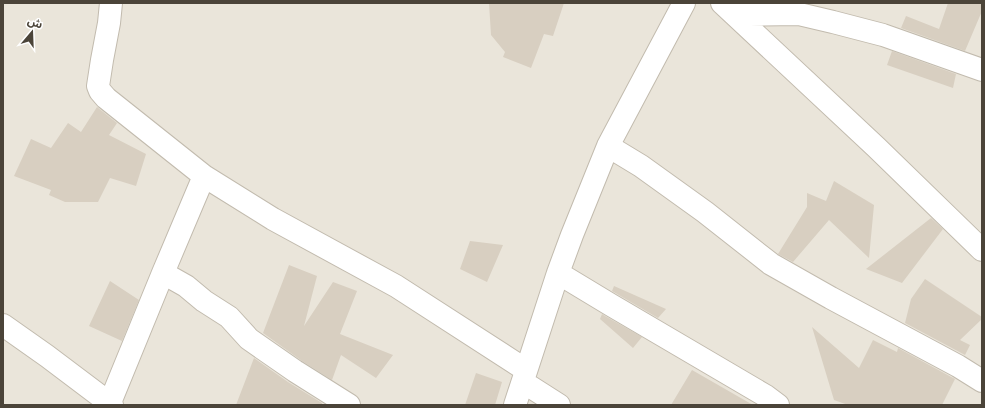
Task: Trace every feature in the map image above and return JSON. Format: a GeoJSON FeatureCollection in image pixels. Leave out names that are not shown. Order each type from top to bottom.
{"type":"FeatureCollection","features":[{"type":"Feature","properties":{"kind":"street"},"geometry":{"type":"LineString","coordinates":[[112,3],[98,86],[106,98],[204,176],[273,220],[396,286],[524,376],[559,405]]}},
{"type":"Feature","properties":{"kind":"street"},"geometry":{"type":"LineString","coordinates":[[515,405],[558,273],[608,146],[684,3]]}},
{"type":"Feature","properties":{"kind":"street"},"geometry":{"type":"LineString","coordinates":[[729,9],[799,14],[813,17],[883,35],[982,70]]}},
{"type":"Feature","properties":{"kind":"street"},"geometry":{"type":"LineString","coordinates":[[729,9],[876,147],[982,250]]}},
{"type":"Feature","properties":{"kind":"street"},"geometry":{"type":"LineString","coordinates":[[608,146],[641,166],[705,212],[770,264],[958,366],[982,381]]}},
{"type":"Feature","properties":{"kind":"street"},"geometry":{"type":"LineString","coordinates":[[3,325],[110,404],[204,176]]}},
{"type":"Feature","properties":{"kind":"street"},"geometry":{"type":"LineString","coordinates":[[163,273],[186,286],[204,301],[229,317],[249,339],[275,358],[349,405]]}},
{"type":"Feature","properties":{"kind":"street"},"geometry":{"type":"LineString","coordinates":[[558,273],[766,396],[778,405]]}},
{"type":"Feature","properties":{"kind":"shaded area"},"geometry":{"type":"Polygon","coordinates":[[[3,3],[982,3],[982,405],[3,405],[3,3]]]}},
{"type":"Feature","properties":{"kind":"building"},"geometry":{"type":"Polygon","coordinates":[[[489,3],[564,3],[553,36],[544,34],[531,68],[503,57],[505,52],[491,35],[489,3]]]}},
{"type":"Feature","properties":{"kind":"building"},"geometry":{"type":"Polygon","coordinates":[[[948,3],[982,3],[982,11],[965,51],[901,28],[906,16],[939,29],[948,3]]]}},
{"type":"Feature","properties":{"kind":"building"},"geometry":{"type":"Polygon","coordinates":[[[892,51],[956,74],[953,88],[887,65],[892,51]]]}},
{"type":"Feature","properties":{"kind":"building"},"geometry":{"type":"Polygon","coordinates":[[[97,107],[117,123],[109,135],[146,154],[136,186],[110,178],[98,202],[65,202],[49,195],[51,190],[14,176],[31,139],[51,148],[68,123],[81,132],[97,107]]]}},
{"type":"Feature","properties":{"kind":"building"},"geometry":{"type":"Polygon","coordinates":[[[834,181],[874,205],[869,258],[829,220],[793,262],[778,254],[807,207],[807,193],[826,201],[834,181]]]}},
{"type":"Feature","properties":{"kind":"building"},"geometry":{"type":"Polygon","coordinates":[[[931,218],[943,229],[902,283],[866,269],[931,218]]]}},
{"type":"Feature","properties":{"kind":"building"},"geometry":{"type":"Polygon","coordinates":[[[470,241],[503,245],[487,282],[460,269],[470,241]]]}},
{"type":"Feature","properties":{"kind":"building"},"geometry":{"type":"Polygon","coordinates":[[[289,265],[317,276],[304,326],[333,282],[357,291],[340,334],[393,355],[376,378],[341,355],[332,380],[263,333],[289,265]]]}},
{"type":"Feature","properties":{"kind":"building"},"geometry":{"type":"Polygon","coordinates":[[[925,279],[982,317],[982,319],[960,340],[970,345],[965,355],[905,323],[911,299],[925,279]]]}},
{"type":"Feature","properties":{"kind":"building"},"geometry":{"type":"Polygon","coordinates":[[[110,281],[139,300],[122,341],[89,326],[110,281]]]}},
{"type":"Feature","properties":{"kind":"building"},"geometry":{"type":"Polygon","coordinates":[[[614,286],[666,309],[658,318],[612,291],[614,286]]]}},
{"type":"Feature","properties":{"kind":"building"},"geometry":{"type":"Polygon","coordinates":[[[602,314],[642,337],[633,348],[600,319],[602,314]]]}},
{"type":"Feature","properties":{"kind":"building"},"geometry":{"type":"Polygon","coordinates":[[[812,327],[859,368],[873,340],[897,352],[898,348],[955,379],[942,405],[848,405],[834,400],[812,327]]]}},
{"type":"Feature","properties":{"kind":"building"},"geometry":{"type":"Polygon","coordinates":[[[254,358],[288,382],[322,403],[322,405],[236,405],[254,358]]]}},
{"type":"Feature","properties":{"kind":"building"},"geometry":{"type":"Polygon","coordinates":[[[692,370],[753,405],[671,405],[692,370]]]}},
{"type":"Feature","properties":{"kind":"building"},"geometry":{"type":"Polygon","coordinates":[[[476,373],[502,382],[495,405],[465,405],[476,373]]]}}]}
